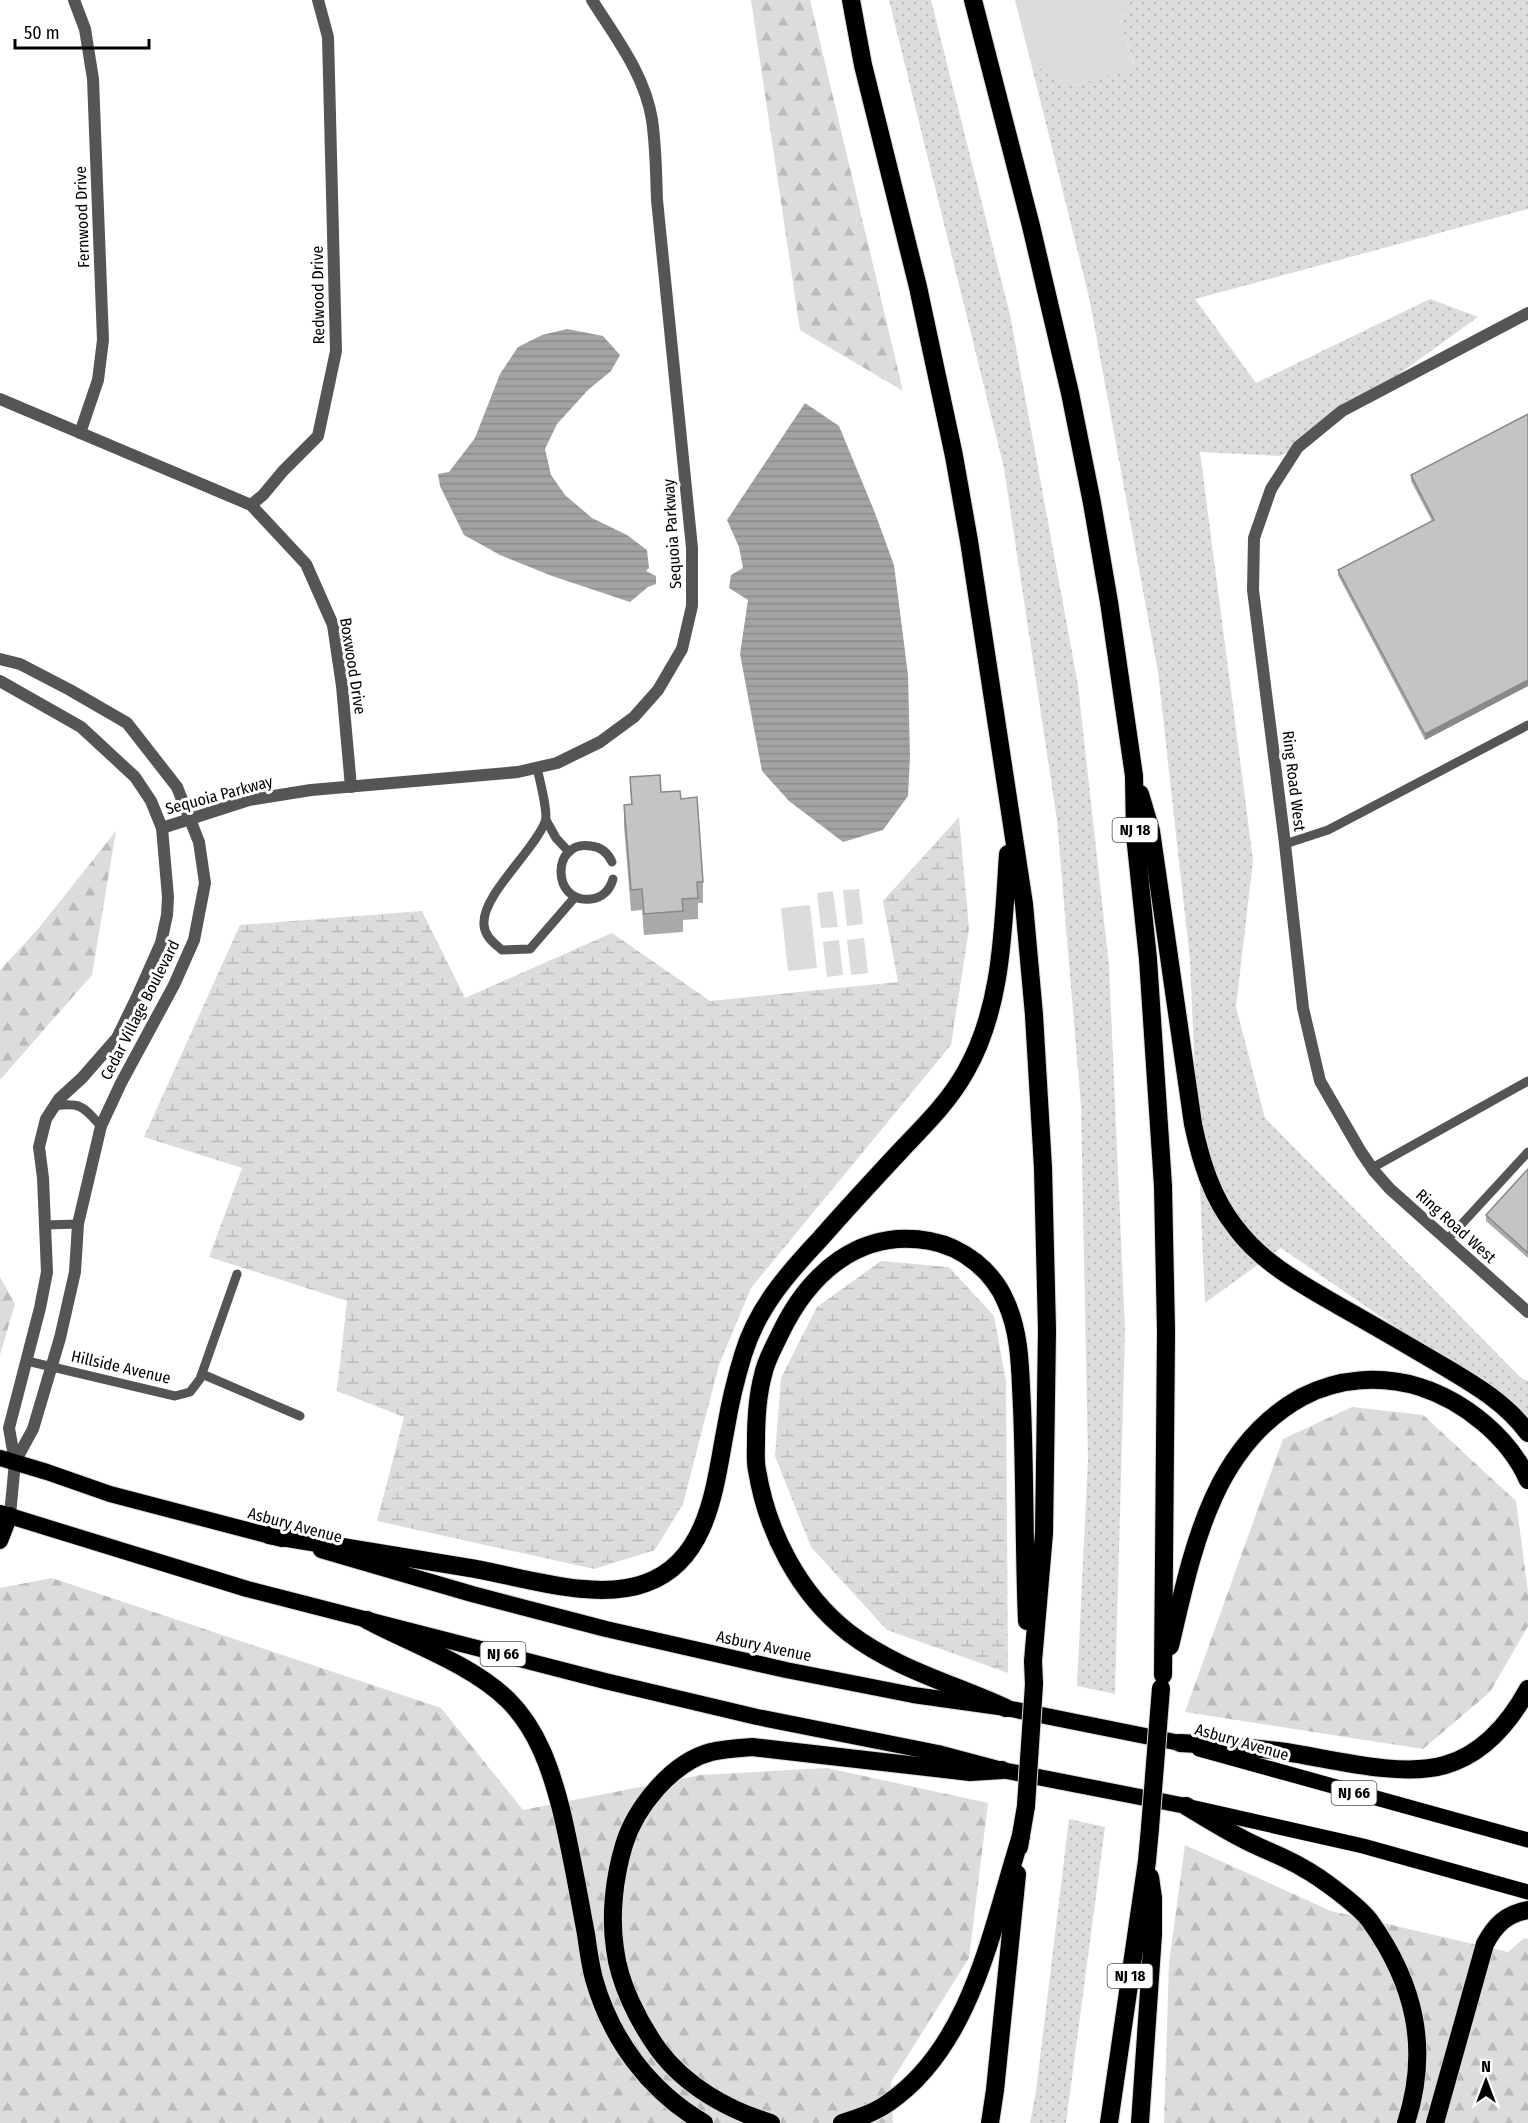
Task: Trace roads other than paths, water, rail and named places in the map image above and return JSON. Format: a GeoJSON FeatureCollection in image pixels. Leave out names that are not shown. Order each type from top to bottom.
{"type":"FeatureCollection","features":[{"type":"Feature","properties":{"kind":"highway"},"geometry":{"type":"LineString","coordinates":[[851,0],[863,65],[918,287],[954,456],[1024,904],[1034,1015],[1043,1168],[1047,1330],[1044,1533],[1034,1654],[1026,1806],[990,2123]]}},
{"type":"Feature","properties":{"kind":"highway","name":"NJ 18"},"geometry":{"type":"LineString","coordinates":[[974,0],[1031,226],[1070,393],[1092,502],[1134,776],[1135,835],[1150,981],[1163,1186],[1166,1331],[1162,1681],[1147,1861],[1110,2123]]}},
{"type":"Feature","properties":{"kind":"highway"},"geometry":{"type":"LineString","coordinates":[[1134,776],[1151,831],[1193,1124],[1210,1184],[1221,1206],[1236,1228],[1268,1261],[1305,1286],[1490,1394],[1528,1433]]}},
{"type":"Feature","properties":{"kind":"highway"},"geometry":{"type":"LineString","coordinates":[[269,1535],[602,1591],[614,1591],[649,1582],[675,1565],[693,1545],[711,1507],[744,1351],[764,1309],[793,1268],[943,1105],[975,1053],[984,1030],[996,984],[1011,826]]}},
{"type":"Feature","properties":{"kind":"highway"},"geometry":{"type":"LineString","coordinates":[[1006,1708],[900,1663],[850,1633],[810,1594],[789,1562],[766,1510],[756,1468],[756,1421],[763,1375],[770,1355],[789,1316],[814,1282],[842,1258],[872,1243],[896,1238],[914,1238],[951,1247],[970,1258],[984,1270],[1006,1300],[1019,1349],[1027,1625],[1034,1654]]}},
{"type":"Feature","properties":{"kind":"highway"},"geometry":{"type":"LineString","coordinates":[[1162,1681],[1191,1556],[1206,1515],[1233,1462],[1242,1447],[1262,1425],[1290,1404],[1319,1388],[1356,1380],[1382,1379],[1409,1384],[1448,1398],[1490,1429],[1509,1450],[1528,1480]]}},
{"type":"Feature","properties":{"kind":"highway","name":"Asbury Avenue"},"geometry":{"type":"LineString","coordinates":[[7,1460],[110,1494],[269,1535],[472,1594],[606,1629],[832,1679],[913,1695],[1006,1708],[1180,1743]]}},
{"type":"Feature","properties":{"kind":"highway"},"geometry":{"type":"LineString","coordinates":[[0,1541],[5,1514]]}},
{"type":"Feature","properties":{"kind":"highway","name":"NJ 66"},"geometry":{"type":"LineString","coordinates":[[5,1514],[247,1589],[632,1687],[757,1717],[938,1753],[1002,1770],[1186,1806]]}},
{"type":"Feature","properties":{"kind":"highway"},"geometry":{"type":"LineString","coordinates":[[367,1620],[436,1654],[490,1685],[509,1701],[530,1728],[544,1753],[554,1782],[565,1825],[594,1979],[610,2023],[648,2080],[673,2103],[704,2123]]}},
{"type":"Feature","properties":{"kind":"highway"},"geometry":{"type":"LineString","coordinates":[[1180,1743],[1228,1745],[1413,1770],[1444,1765],[1463,1758],[1500,1730],[1517,1709],[1528,1689]]}},
{"type":"Feature","properties":{"kind":"highway"},"geometry":{"type":"LineString","coordinates":[[771,2123],[753,2118],[705,2094],[660,2051],[630,2002],[615,1951],[614,1898],[624,1843],[639,1814],[654,1792],[682,1766],[711,1752],[733,1749],[752,1747],[970,1772],[1002,1770]]}},
{"type":"Feature","properties":{"kind":"highway"},"geometry":{"type":"LineString","coordinates":[[1186,1806],[1241,1839],[1302,1867],[1328,1884],[1369,1920],[1398,1968],[1408,1992],[1417,2026],[1416,2084],[1406,2123]]}},
{"type":"Feature","properties":{"kind":"highway"},"geometry":{"type":"LineString","coordinates":[[842,2123],[866,2115],[887,2104],[912,2084],[954,2029],[987,1953],[1021,1836]]}},
{"type":"Feature","properties":{"kind":"highway"},"geometry":{"type":"LineString","coordinates":[[1140,2123],[1153,1934],[1153,1898],[1147,1861]]}},
{"type":"Feature","properties":{"kind":"highway"},"geometry":{"type":"LineString","coordinates":[[1435,2123],[1485,1944],[1498,1924],[1509,1916],[1528,1910]]}},
{"type":"Feature","properties":{"kind":"main road","name":"Asbury Avenue"},"geometry":{"type":"LineString","coordinates":[[1180,1743],[1528,1840]]}},
{"type":"Feature","properties":{"kind":"main road","name":"NJ 66"},"geometry":{"type":"LineString","coordinates":[[1186,1806],[1363,1846],[1528,1892]]}},
{"type":"Feature","properties":{"kind":"street","name":"Fernwood Drive"},"geometry":{"type":"LineString","coordinates":[[74,0],[86,29],[93,79],[103,340],[98,380],[80,433]]}},
{"type":"Feature","properties":{"kind":"street","name":"Redwood Drive"},"geometry":{"type":"LineString","coordinates":[[251,505],[318,436],[336,351],[328,37],[318,0]]}},
{"type":"Feature","properties":{"kind":"street","name":"Sequoia Parkway"},"geometry":{"type":"LineString","coordinates":[[162,828],[249,801],[311,790],[518,772],[556,763],[600,742],[634,717],[658,690],[682,650],[692,606],[692,548],[657,200],[656,153],[652,119],[644,91],[630,60],[592,0]]}},
{"type":"Feature","properties":{"kind":"street","name":"Ring Road West"},"geometry":{"type":"LineString","coordinates":[[1528,313],[1342,411],[1298,447],[1271,489],[1254,538],[1253,590],[1303,1008],[1320,1081],[1372,1168],[1389,1189],[1528,1312]]}},
{"type":"Feature","properties":{"kind":"street"},"geometry":{"type":"LineString","coordinates":[[0,399],[251,505]]}},
{"type":"Feature","properties":{"kind":"street","name":"Boxwood Drive"},"geometry":{"type":"LineString","coordinates":[[251,505],[306,564],[333,625],[342,686],[351,787]]}},
{"type":"Feature","properties":{"kind":"street","name":"Cedar Village Boulevard"},"geometry":{"type":"LineString","coordinates":[[0,659],[20,664],[127,723],[177,787],[199,842],[205,883],[194,940],[174,985],[121,1083],[101,1126],[78,1224],[75,1272],[52,1366],[33,1429],[7,1460]]}},
{"type":"Feature","properties":{"kind":"street","name":"Cedar Village Boulevard"},"geometry":{"type":"LineString","coordinates":[[0,681],[81,727],[135,777],[151,801],[162,828],[168,897],[161,943],[117,1038],[82,1078],[59,1099],[46,1119],[39,1147],[47,1272],[9,1428],[5,1514]]}},
{"type":"Feature","properties":{"kind":"lane"},"geometry":{"type":"LineString","coordinates":[[1285,844],[1328,830],[1528,725]]}},
{"type":"Feature","properties":{"kind":"lane"},"geometry":{"type":"LineString","coordinates":[[537,768],[546,820],[556,838],[569,852]]}},
{"type":"Feature","properties":{"kind":"lane"},"geometry":{"type":"LineString","coordinates":[[546,820],[534,842],[487,905],[484,924],[489,940],[502,950],[530,949],[574,897]]}},
{"type":"Feature","properties":{"kind":"lane"},"geometry":{"type":"LineString","coordinates":[[612,862],[603,850],[595,846],[577,847],[569,852],[560,867],[560,875],[562,884],[574,897],[583,900],[601,896],[608,890],[614,879]]}},
{"type":"Feature","properties":{"kind":"lane"},"geometry":{"type":"LineString","coordinates":[[1372,1168],[1528,1081]]}},
{"type":"Feature","properties":{"kind":"lane"},"geometry":{"type":"LineString","coordinates":[[54,1106],[73,1103],[85,1108],[101,1126]]}},
{"type":"Feature","properties":{"kind":"lane"},"geometry":{"type":"LineString","coordinates":[[1447,1240],[1528,1152]]}},
{"type":"Feature","properties":{"kind":"lane"},"geometry":{"type":"LineString","coordinates":[[45,1224],[78,1224]]}},
{"type":"Feature","properties":{"kind":"lane","name":"Hillside Avenue"},"geometry":{"type":"LineString","coordinates":[[27,1361],[176,1395],[190,1392],[202,1374],[237,1274]]}},
{"type":"Feature","properties":{"kind":"lane"},"geometry":{"type":"LineString","coordinates":[[202,1374],[300,1416]]}}]}
